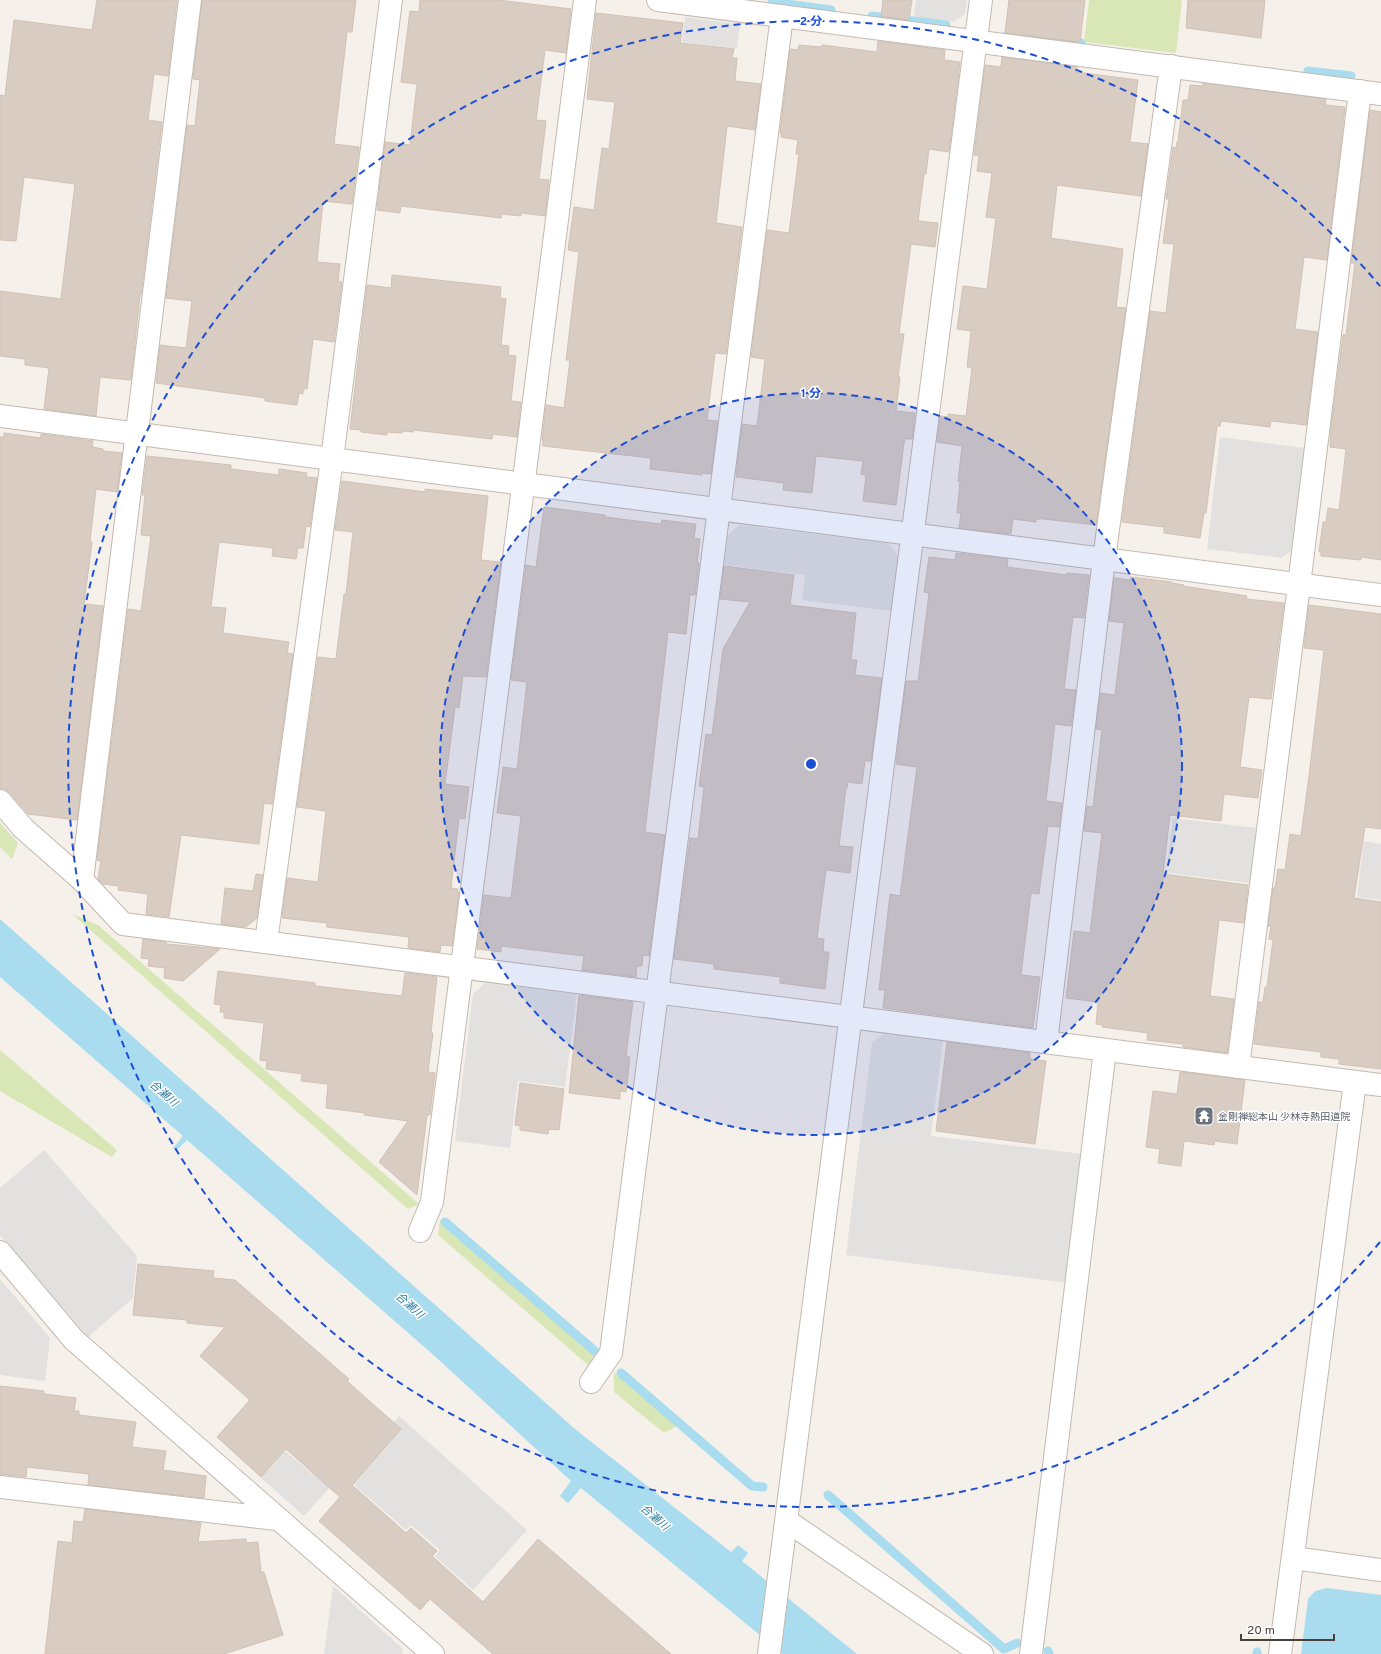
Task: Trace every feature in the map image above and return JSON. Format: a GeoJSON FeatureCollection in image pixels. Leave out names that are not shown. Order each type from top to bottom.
{"type":"FeatureCollection","features":[{"type":"Feature","properties":{"kind":"street"},"geometry":{"type":"LineString","coordinates":[[82,880],[190,0]]}},
{"type":"Feature","properties":{"kind":"street"},"geometry":{"type":"LineString","coordinates":[[266,942],[332,459],[391,0]]}},
{"type":"Feature","properties":{"kind":"street"},"geometry":{"type":"LineString","coordinates":[[420,1230],[432,1202],[585,0]]}},
{"type":"Feature","properties":{"kind":"street"},"geometry":{"type":"LineString","coordinates":[[658,0],[1381,94]]}},
{"type":"Feature","properties":{"kind":"street"},"geometry":{"type":"LineString","coordinates":[[769,1654],[981,0]]}},
{"type":"Feature","properties":{"kind":"street"},"geometry":{"type":"LineString","coordinates":[[591,1382],[611,1353],[782,16]]}},
{"type":"Feature","properties":{"kind":"street"},"geometry":{"type":"LineString","coordinates":[[1046,1042],[1104,559],[1171,66]]}},
{"type":"Feature","properties":{"kind":"street"},"geometry":{"type":"LineString","coordinates":[[1238,1067],[1360,91]]}},
{"type":"Feature","properties":{"kind":"street"},"geometry":{"type":"LineString","coordinates":[[0,416],[1381,595]]}},
{"type":"Feature","properties":{"kind":"street"},"geometry":{"type":"LineString","coordinates":[[0,801],[23,828],[82,880],[123,924],[1381,1085]]}},
{"type":"Feature","properties":{"kind":"street"},"geometry":{"type":"LineString","coordinates":[[1031,1654],[1105,1050]]}},
{"type":"Feature","properties":{"kind":"street"},"geometry":{"type":"LineString","coordinates":[[1280,1654],[1354,1082]]}},
{"type":"Feature","properties":{"kind":"street"},"geometry":{"type":"LineString","coordinates":[[0,1252],[74,1340],[277,1519],[416,1647],[433,1654]]}},
{"type":"Feature","properties":{"kind":"street"},"geometry":{"type":"LineString","coordinates":[[0,1487],[277,1519]]}},
{"type":"Feature","properties":{"kind":"street"},"geometry":{"type":"LineString","coordinates":[[787,1522],[982,1654]]}},
{"type":"Feature","properties":{"kind":"street"},"geometry":{"type":"LineString","coordinates":[[1293,1558],[1381,1570]]}},
{"type":"Feature","properties":{"kind":"green space"},"geometry":{"type":"Polygon","coordinates":[[[1089,0],[1182,0],[1176,53],[1084,42],[1089,0]]]}},
{"type":"Feature","properties":{"kind":"green space"},"geometry":{"type":"Polygon","coordinates":[[[0,823],[18,843],[12,859],[0,847],[0,823]]]}},
{"type":"Feature","properties":{"kind":"green space"},"geometry":{"type":"Polygon","coordinates":[[[72,914],[98,925],[419,1204],[408,1209],[72,914]]]}},
{"type":"Feature","properties":{"kind":"green space"},"geometry":{"type":"Polygon","coordinates":[[[0,1050],[117,1150],[112,1157],[0,1091],[0,1050]]]}},
{"type":"Feature","properties":{"kind":"green space"},"geometry":{"type":"Polygon","coordinates":[[[440,1220],[600,1358],[588,1365],[438,1235],[440,1220]]]}},
{"type":"Feature","properties":{"kind":"green space"},"geometry":{"type":"Polygon","coordinates":[[[614,1372],[677,1426],[664,1433],[614,1392],[614,1372]]]}},
{"type":"Feature","properties":{"kind":"shaded area"},"geometry":{"type":"Polygon","coordinates":[[[916,0],[967,0],[965,14],[954,22],[914,17],[916,0]]]}},
{"type":"Feature","properties":{"kind":"shaded area"},"geometry":{"type":"Polygon","coordinates":[[[685,17],[740,24],[737,49],[682,42],[685,17]]]}},
{"type":"Feature","properties":{"kind":"shaded area"},"geometry":{"type":"Polygon","coordinates":[[[1220,437],[1305,448],[1292,550],[1282,558],[1207,549],[1220,437]]]}},
{"type":"Feature","properties":{"kind":"shaded area"},"geometry":{"type":"Polygon","coordinates":[[[739,525],[888,543],[898,555],[891,611],[802,600],[805,575],[724,565],[728,535],[739,525]]]}},
{"type":"Feature","properties":{"kind":"shaded area"},"geometry":{"type":"Polygon","coordinates":[[[1173,818],[1256,828],[1250,883],[1166,873],[1173,818]]]}},
{"type":"Feature","properties":{"kind":"shaded area"},"geometry":{"type":"Polygon","coordinates":[[[1364,841],[1381,844],[1381,900],[1357,897],[1364,841]]]}},
{"type":"Feature","properties":{"kind":"shaded area"},"geometry":{"type":"Polygon","coordinates":[[[485,983],[577,994],[565,1087],[518,1081],[510,1148],[455,1141],[473,994],[485,983]]]}},
{"type":"Feature","properties":{"kind":"shaded area"},"geometry":{"type":"Polygon","coordinates":[[[884,1034],[943,1041],[931,1136],[1083,1154],[1068,1283],[846,1255],[872,1042],[884,1034]]]}},
{"type":"Feature","properties":{"kind":"shaded area"},"geometry":{"type":"Polygon","coordinates":[[[44,1150],[137,1256],[133,1298],[88,1337],[0,1235],[0,1188],[44,1150]]]}},
{"type":"Feature","properties":{"kind":"shaded area"},"geometry":{"type":"Polygon","coordinates":[[[0,1279],[50,1338],[45,1381],[0,1375],[0,1279]]]}},
{"type":"Feature","properties":{"kind":"shaded area"},"geometry":{"type":"Polygon","coordinates":[[[399,1416],[527,1530],[473,1590],[435,1556],[440,1550],[411,1525],[406,1530],[345,1477],[399,1416]]]}},
{"type":"Feature","properties":{"kind":"shaded area"},"geometry":{"type":"Polygon","coordinates":[[[285,1451],[312,1474],[318,1468],[334,1483],[304,1516],[261,1478],[285,1451]]]}},
{"type":"Feature","properties":{"kind":"shaded area"},"geometry":{"type":"Polygon","coordinates":[[[333,1586],[403,1649],[402,1654],[324,1654],[333,1586]]]}},
{"type":"Feature","properties":{"kind":"water","name":"合瀬川"},"geometry":{"type":"Polygon","coordinates":[[[0,919],[575,1429],[731,1552],[738,1545],[748,1553],[742,1561],[857,1654],[783,1654],[581,1488],[568,1503],[560,1496],[571,1481],[429,1351],[187,1140],[176,1151],[173,1148],[183,1136],[0,977],[0,919]]]}},
{"type":"Feature","properties":{"kind":"water"},"geometry":{"type":"Polygon","coordinates":[[[1327,1588],[1381,1595],[1381,1654],[1301,1654],[1308,1599],[1315,1591],[1327,1588]]]}},
{"type":"Feature","properties":{"kind":"building"},"geometry":{"type":"Polygon","coordinates":[[[97,0],[177,0],[168,76],[154,74],[148,120],[162,122],[140,295],[131,380],[100,377],[96,416],[44,409],[49,368],[25,365],[25,359],[0,356],[0,291],[61,299],[75,184],[24,177],[16,241],[0,240],[0,95],[5,96],[14,20],[92,30],[97,0]]]}},
{"type":"Feature","properties":{"kind":"building"},"geometry":{"type":"Polygon","coordinates":[[[202,0],[356,0],[352,32],[347,32],[334,144],[359,147],[352,204],[323,201],[317,262],[340,264],[338,281],[342,282],[334,342],[313,339],[307,389],[303,389],[303,394],[299,393],[297,405],[265,401],[265,398],[156,383],[160,345],[186,348],[192,301],[166,298],[187,125],[195,126],[200,80],[193,79],[202,0]]]}},
{"type":"Feature","properties":{"kind":"building"},"geometry":{"type":"Polygon","coordinates":[[[420,0],[498,0],[571,9],[566,53],[545,50],[536,120],[546,121],[539,179],[549,180],[545,216],[521,213],[521,216],[502,214],[501,218],[401,206],[400,213],[377,210],[385,142],[410,145],[417,84],[401,82],[410,11],[419,12],[420,0]]]}},
{"type":"Feature","properties":{"kind":"building"},"geometry":{"type":"Polygon","coordinates":[[[883,0],[912,0],[909,20],[881,16],[883,0]]]}},
{"type":"Feature","properties":{"kind":"building"},"geometry":{"type":"Polygon","coordinates":[[[1009,0],[1085,0],[1080,42],[1005,33],[1009,0]]]}},
{"type":"Feature","properties":{"kind":"building"},"geometry":{"type":"Polygon","coordinates":[[[1188,0],[1265,0],[1261,38],[1186,28],[1188,0]]]}},
{"type":"Feature","properties":{"kind":"building"},"geometry":{"type":"Polygon","coordinates":[[[596,13],[683,23],[680,43],[734,49],[732,58],[737,58],[735,81],[761,84],[755,130],[727,126],[716,223],[742,227],[726,354],[715,353],[707,420],[718,421],[711,474],[702,473],[702,475],[650,469],[651,458],[543,446],[542,440],[546,405],[564,408],[570,360],[566,360],[579,252],[568,250],[574,207],[594,210],[602,148],[609,149],[615,102],[587,99],[596,13]]]}},
{"type":"Feature","properties":{"kind":"building"},"geometry":{"type":"Polygon","coordinates":[[[878,41],[945,50],[944,60],[960,62],[949,152],[929,149],[926,174],[924,174],[918,221],[938,223],[935,247],[911,244],[899,334],[904,334],[898,377],[900,377],[896,411],[915,413],[912,439],[905,439],[904,443],[896,505],[863,501],[866,475],[861,474],[863,461],[816,456],[812,493],[783,490],[784,483],[736,477],[742,424],[757,426],[765,359],[751,357],[767,230],[789,233],[799,154],[796,154],[798,140],[781,137],[780,133],[790,49],[798,50],[799,45],[821,47],[822,45],[877,52],[878,41]]]}},
{"type":"Feature","properties":{"kind":"building"},"geometry":{"type":"Polygon","coordinates":[[[1002,57],[1077,67],[1076,72],[1138,80],[1130,142],[1148,144],[1141,196],[1057,185],[1051,238],[1123,249],[1116,307],[1126,308],[1096,525],[1044,519],[1036,519],[1036,522],[1013,519],[1011,534],[959,528],[961,513],[957,513],[960,482],[958,481],[962,446],[937,442],[940,416],[948,417],[948,414],[966,416],[972,368],[967,367],[971,331],[957,329],[963,286],[987,289],[996,218],[986,217],[992,173],[977,171],[979,156],[974,155],[985,65],[1001,67],[1002,57]]]}},
{"type":"Feature","properties":{"kind":"building"},"geometry":{"type":"Polygon","coordinates":[[[1203,83],[1326,99],[1325,105],[1345,107],[1327,260],[1304,257],[1295,329],[1318,332],[1306,425],[1271,421],[1270,427],[1221,421],[1220,426],[1217,426],[1206,513],[1204,513],[1200,538],[1164,533],[1164,527],[1122,522],[1150,311],[1166,313],[1174,244],[1163,243],[1169,199],[1166,199],[1173,147],[1176,148],[1178,142],[1183,100],[1188,100],[1190,85],[1203,86],[1203,83]]]}},
{"type":"Feature","properties":{"kind":"building"},"geometry":{"type":"Polygon","coordinates":[[[1370,110],[1381,112],[1381,560],[1361,557],[1361,560],[1321,556],[1321,552],[1319,552],[1323,522],[1326,522],[1328,508],[1339,510],[1346,449],[1330,447],[1331,428],[1343,335],[1346,335],[1355,263],[1351,263],[1370,110]]]}},
{"type":"Feature","properties":{"kind":"building"},"geometry":{"type":"Polygon","coordinates":[[[392,275],[501,287],[500,298],[506,299],[501,345],[509,346],[508,355],[516,356],[511,401],[521,402],[517,437],[493,434],[492,439],[414,430],[413,432],[402,431],[402,433],[387,432],[387,435],[361,432],[361,430],[350,429],[367,285],[391,288],[392,275]]]}},
{"type":"Feature","properties":{"kind":"building"},"geometry":{"type":"Polygon","coordinates":[[[4,433],[41,438],[41,434],[93,441],[92,447],[103,449],[103,451],[122,453],[117,492],[96,489],[90,541],[92,542],[84,604],[103,606],[77,820],[28,814],[10,793],[5,789],[0,789],[0,437],[4,437],[4,433]]]}},
{"type":"Feature","properties":{"kind":"building"},"geometry":{"type":"Polygon","coordinates":[[[147,456],[231,465],[231,469],[279,475],[279,469],[307,473],[306,477],[317,478],[310,527],[306,526],[303,548],[298,548],[296,559],[272,556],[273,548],[219,542],[211,607],[226,608],[223,633],[289,642],[287,653],[293,654],[272,804],[264,803],[259,844],[181,835],[169,917],[146,914],[148,894],[118,890],[119,886],[103,884],[98,879],[101,861],[97,860],[128,609],[141,611],[151,536],[141,535],[145,495],[142,495],[147,456]]]}},
{"type":"Feature","properties":{"kind":"building"},"geometry":{"type":"Polygon","coordinates":[[[342,481],[425,492],[425,489],[488,496],[481,560],[501,562],[486,677],[463,676],[459,708],[455,707],[445,784],[469,787],[465,819],[459,818],[451,888],[458,889],[457,892],[459,892],[452,946],[441,945],[440,952],[408,948],[409,937],[327,927],[327,923],[282,918],[287,878],[318,882],[326,811],[297,807],[318,657],[336,659],[344,594],[346,594],[353,532],[335,530],[342,481]]]}},
{"type":"Feature","properties":{"kind":"building"},"geometry":{"type":"Polygon","coordinates":[[[544,507],[661,524],[662,520],[696,524],[694,538],[700,539],[695,595],[690,595],[686,634],[668,632],[645,832],[665,835],[649,956],[643,955],[642,966],[637,966],[636,977],[582,970],[584,956],[501,946],[501,952],[477,949],[484,895],[511,898],[521,816],[497,813],[503,767],[517,769],[527,682],[511,680],[526,565],[536,567],[544,507]]]}},
{"type":"Feature","properties":{"kind":"building"},"geometry":{"type":"Polygon","coordinates":[[[956,553],[1008,559],[1007,567],[1067,575],[1067,573],[1089,575],[1084,618],[1073,617],[1064,689],[1076,690],[1071,726],[1055,724],[1046,801],[1062,803],[1059,827],[1048,826],[1039,894],[1031,893],[1021,975],[1040,977],[1033,1028],[883,1008],[885,990],[879,990],[890,894],[900,896],[917,767],[896,764],[906,681],[918,681],[929,593],[924,592],[929,557],[955,560],[956,553]]]}},
{"type":"Feature","properties":{"kind":"building"},"geometry":{"type":"Polygon","coordinates":[[[724,566],[794,575],[790,605],[856,613],[851,660],[857,660],[855,675],[882,678],[871,761],[865,761],[862,784],[848,782],[846,788],[839,846],[853,847],[850,873],[826,870],[817,938],[824,939],[823,952],[829,952],[825,989],[780,983],[780,977],[714,969],[714,964],[674,959],[690,838],[698,839],[704,787],[699,786],[706,734],[712,735],[723,649],[750,602],[720,599],[724,566]]]}},
{"type":"Feature","properties":{"kind":"building"},"geometry":{"type":"Polygon","coordinates":[[[1131,577],[1172,582],[1171,583],[1184,585],[1183,586],[1247,596],[1246,599],[1284,603],[1271,699],[1249,697],[1240,767],[1262,770],[1258,798],[1224,794],[1221,821],[1170,815],[1163,874],[1248,885],[1244,923],[1219,920],[1210,996],[1234,999],[1227,1053],[1183,1047],[1183,1044],[1147,1040],[1148,1033],[1102,1027],[1103,1025],[1096,1024],[1098,1002],[1066,998],[1074,931],[1090,933],[1102,833],[1084,831],[1087,806],[1093,807],[1102,730],[1096,729],[1100,693],[1115,695],[1124,623],[1109,621],[1114,578],[1130,580],[1131,577]]]}},
{"type":"Feature","properties":{"kind":"building"},"geometry":{"type":"Polygon","coordinates":[[[1309,605],[1381,614],[1381,829],[1365,827],[1354,898],[1381,902],[1381,1069],[1339,1064],[1339,1059],[1321,1057],[1321,1052],[1254,1044],[1259,1002],[1263,1002],[1265,987],[1267,987],[1273,940],[1269,939],[1271,926],[1268,926],[1273,888],[1275,888],[1278,869],[1285,870],[1290,834],[1301,836],[1309,776],[1324,650],[1304,648],[1309,605]]]}},
{"type":"Feature","properties":{"kind":"building"},"geometry":{"type":"Polygon","coordinates":[[[256,874],[263,875],[257,918],[246,927],[221,924],[225,888],[253,891],[256,874]]]}},
{"type":"Feature","properties":{"kind":"building"},"geometry":{"type":"Polygon","coordinates":[[[143,939],[166,942],[166,944],[220,949],[183,981],[164,978],[165,968],[148,966],[149,959],[141,958],[143,939]]]}},
{"type":"Feature","properties":{"kind":"building"},"geometry":{"type":"Polygon","coordinates":[[[218,971],[315,983],[315,986],[402,996],[405,973],[437,977],[431,1033],[433,1033],[428,1072],[435,1073],[430,1115],[427,1115],[417,1195],[379,1162],[408,1121],[326,1108],[328,1084],[301,1081],[302,1074],[266,1069],[267,1061],[260,1060],[264,1023],[224,1018],[224,1012],[220,1012],[221,1005],[214,1004],[218,971]]]}},
{"type":"Feature","properties":{"kind":"building"},"geometry":{"type":"Polygon","coordinates":[[[579,995],[633,1002],[626,1056],[630,1057],[626,1092],[620,1091],[620,1099],[569,1093],[579,995]]]}},
{"type":"Feature","properties":{"kind":"building"},"geometry":{"type":"Polygon","coordinates":[[[947,1042],[1030,1053],[1030,1059],[1046,1061],[1035,1144],[936,1131],[947,1042]]]}},
{"type":"Feature","properties":{"kind":"building"},"geometry":{"type":"Polygon","coordinates":[[[1180,1072],[1245,1080],[1237,1144],[1215,1141],[1214,1145],[1184,1141],[1181,1166],[1158,1163],[1160,1149],[1146,1147],[1153,1091],[1177,1094],[1180,1072]]]}},
{"type":"Feature","properties":{"kind":"building"},"geometry":{"type":"Polygon","coordinates":[[[520,1083],[564,1089],[559,1130],[549,1129],[548,1134],[520,1130],[520,1126],[515,1125],[520,1083]]]}},
{"type":"Feature","properties":{"kind":"building"},"geometry":{"type":"Polygon","coordinates":[[[138,1264],[214,1271],[213,1278],[235,1280],[349,1379],[347,1381],[401,1429],[352,1485],[406,1533],[411,1528],[437,1551],[432,1556],[483,1602],[538,1539],[671,1654],[493,1654],[430,1599],[420,1610],[319,1521],[340,1497],[286,1449],[261,1477],[217,1437],[250,1400],[200,1356],[225,1327],[187,1323],[187,1320],[133,1315],[138,1264]]]}},
{"type":"Feature","properties":{"kind":"building"},"geometry":{"type":"Polygon","coordinates":[[[0,1386],[44,1391],[44,1394],[76,1398],[74,1411],[79,1411],[79,1415],[136,1422],[132,1447],[166,1451],[163,1470],[206,1476],[204,1498],[88,1485],[89,1474],[27,1467],[26,1477],[0,1474],[0,1386]]]}},
{"type":"Feature","properties":{"kind":"building"},"geometry":{"type":"Polygon","coordinates":[[[85,1509],[201,1523],[198,1542],[246,1539],[246,1543],[258,1542],[261,1572],[264,1572],[283,1635],[224,1654],[45,1654],[58,1541],[72,1543],[74,1521],[83,1522],[85,1509]]]}},
{"type":"Feature","properties":{"kind":"waterway"},"geometry":{"type":"LineString","coordinates":[[772,2],[831,10]]}},
{"type":"Feature","properties":{"kind":"waterway"},"geometry":{"type":"LineString","coordinates":[[872,16],[946,25]]}},
{"type":"Feature","properties":{"kind":"waterway"},"geometry":{"type":"LineString","coordinates":[[1008,34],[1081,43]]}},
{"type":"Feature","properties":{"kind":"waterway"},"geometry":{"type":"LineString","coordinates":[[1308,71],[1351,76]]}},
{"type":"Feature","properties":{"kind":"waterway"},"geometry":{"type":"LineString","coordinates":[[445,1222],[596,1352]]}},
{"type":"Feature","properties":{"kind":"waterway"},"geometry":{"type":"LineString","coordinates":[[621,1373],[752,1486],[763,1487]]}},
{"type":"Feature","properties":{"kind":"waterway"},"geometry":{"type":"LineString","coordinates":[[828,1495],[1004,1649],[1017,1643]]}},
{"type":"Feature","properties":{"kind":"place","name":"金剛禅総本山 少林寺熱田道院"},"geometry":{"type":"Point","coordinates":[1204,1116]}}]}
